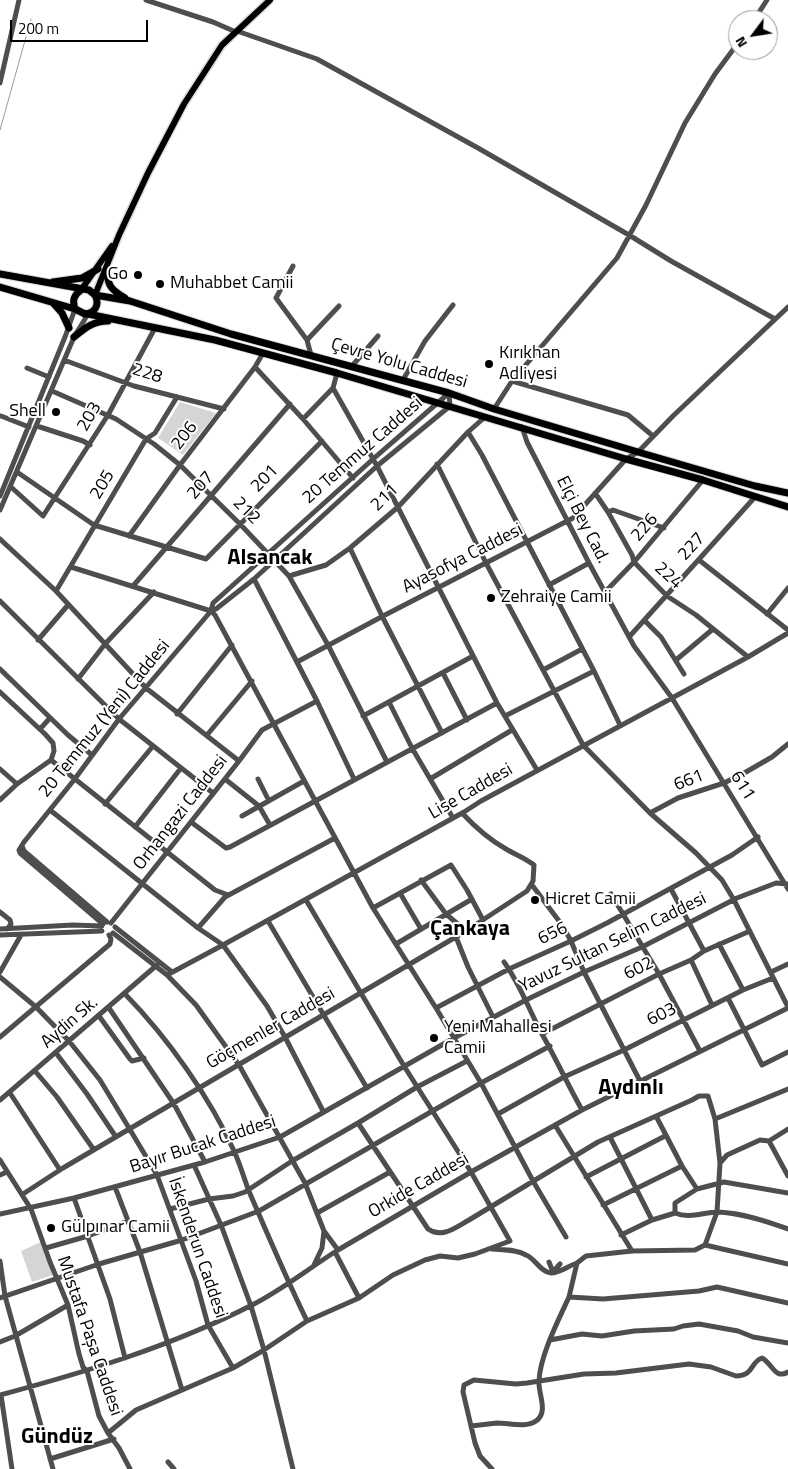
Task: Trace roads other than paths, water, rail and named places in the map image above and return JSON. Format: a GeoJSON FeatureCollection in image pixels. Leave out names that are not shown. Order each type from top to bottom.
{"type":"FeatureCollection","features":[{"type":"Feature","properties":{"kind":"highway"},"geometry":{"type":"LineString","coordinates":[[107,268],[109,284],[114,291],[130,301]]}},
{"type":"Feature","properties":{"kind":"highway"},"geometry":{"type":"LineString","coordinates":[[49,283],[82,278],[98,269]]}},
{"type":"Feature","properties":{"kind":"highway","name":"Çevre Yolu Caddesi"},"geometry":{"type":"LineString","coordinates":[[0,274],[89,290],[95,295],[130,301],[231,334],[449,393],[494,409],[638,452],[755,486],[788,493]]}},
{"type":"Feature","properties":{"kind":"highway"},"geometry":{"type":"LineString","coordinates":[[0,287],[51,301],[75,309],[80,313],[88,314],[97,306],[95,295]]}},
{"type":"Feature","properties":{"kind":"highway"},"geometry":{"type":"LineString","coordinates":[[75,309],[73,299],[82,290]]}},
{"type":"Feature","properties":{"kind":"highway"},"geometry":{"type":"LineString","coordinates":[[51,301],[62,313],[69,328]]}},
{"type":"Feature","properties":{"kind":"highway","name":"Çevre Yolu Caddesi"},"geometry":{"type":"LineString","coordinates":[[88,314],[215,340],[337,373],[703,480],[788,507]]}},
{"type":"Feature","properties":{"kind":"highway"},"geometry":{"type":"LineString","coordinates":[[74,337],[89,324],[100,321],[124,320]]}},
{"type":"Feature","properties":{"kind":"main road"},"geometry":{"type":"LineString","coordinates":[[95,295],[119,235],[148,173],[184,104],[222,45],[270,0]]}},
{"type":"Feature","properties":{"kind":"main road"},"geometry":{"type":"LineString","coordinates":[[82,290],[98,269],[119,235]]}},
{"type":"Feature","properties":{"kind":"street"},"geometry":{"type":"LineString","coordinates":[[0,83],[3,61],[19,0]]}},
{"type":"Feature","properties":{"kind":"street"},"geometry":{"type":"LineString","coordinates":[[146,0],[317,59],[478,148],[671,261],[775,319]]}},
{"type":"Feature","properties":{"kind":"street"},"geometry":{"type":"LineString","coordinates":[[494,409],[512,382],[612,266],[646,205],[685,122],[728,56]]}},
{"type":"Feature","properties":{"kind":"street"},"geometry":{"type":"LineString","coordinates":[[293,266],[276,298],[307,340],[311,355]]}},
{"type":"Feature","properties":{"kind":"street"},"geometry":{"type":"LineString","coordinates":[[402,380],[425,341],[453,305]]}},
{"type":"Feature","properties":{"kind":"street"},"geometry":{"type":"LineString","coordinates":[[307,340],[339,306]]}},
{"type":"Feature","properties":{"kind":"street","name":"Ayasofya Caddesi"},"geometry":{"type":"LineString","coordinates":[[297,662],[439,586],[573,518],[626,459],[638,452],[788,307]]}},
{"type":"Feature","properties":{"kind":"street"},"geometry":{"type":"LineString","coordinates":[[0,496],[69,328],[75,309]]}},
{"type":"Feature","properties":{"kind":"street"},"geometry":{"type":"LineString","coordinates":[[0,510],[74,337],[88,314]]}},
{"type":"Feature","properties":{"kind":"street","name":"203"},"geometry":{"type":"LineString","coordinates":[[11,487],[43,516],[108,415],[154,328]]}},
{"type":"Feature","properties":{"kind":"street"},"geometry":{"type":"LineString","coordinates":[[352,366],[378,336]]}},
{"type":"Feature","properties":{"kind":"street","name":"206"},"geometry":{"type":"LineString","coordinates":[[130,536],[180,465],[255,367],[263,353]]}},
{"type":"Feature","properties":{"kind":"street","name":"228"},"geometry":{"type":"LineString","coordinates":[[64,360],[134,386],[224,409]]}},
{"type":"Feature","properties":{"kind":"street"},"geometry":{"type":"LineString","coordinates":[[255,367],[290,404],[353,478]]}},
{"type":"Feature","properties":{"kind":"street"},"geometry":{"type":"LineString","coordinates":[[27,368],[49,377]]}},
{"type":"Feature","properties":{"kind":"street"},"geometry":{"type":"LineString","coordinates":[[303,419],[333,388],[337,373]]}},
{"type":"Feature","properties":{"kind":"street"},"geometry":{"type":"LineString","coordinates":[[512,382],[628,415],[653,436]]}},
{"type":"Feature","properties":{"kind":"street"},"geometry":{"type":"LineString","coordinates":[[333,388],[377,466],[497,702],[537,770]]}},
{"type":"Feature","properties":{"kind":"street","name":"212"},"geometry":{"type":"LineString","coordinates":[[52,391],[116,419],[154,444],[180,465],[274,559],[289,576],[328,645],[387,762]]}},
{"type":"Feature","properties":{"kind":"street","name":"20 Temmuz Caddesi"},"geometry":{"type":"LineString","coordinates":[[211,610],[213,604],[449,393]]}},
{"type":"Feature","properties":{"kind":"street","name":"20 Temmuz Caddesi"},"geometry":{"type":"LineString","coordinates":[[211,610],[216,609],[254,578],[377,466],[450,406],[449,393]]}},
{"type":"Feature","properties":{"kind":"street","name":"205"},"geometry":{"type":"LineString","coordinates":[[56,591],[146,439],[155,432],[177,397]]}},
{"type":"Feature","properties":{"kind":"street","name":"207"},"geometry":{"type":"LineString","coordinates":[[133,586],[290,404]]}},
{"type":"Feature","properties":{"kind":"street"},"geometry":{"type":"LineString","coordinates":[[1,416],[29,426]]}},
{"type":"Feature","properties":{"kind":"street","name":"211"},"geometry":{"type":"LineString","coordinates":[[289,576],[326,565],[350,548],[398,507],[436,464],[485,417]]}},
{"type":"Feature","properties":{"kind":"street"},"geometry":{"type":"LineString","coordinates":[[37,426],[90,445]]}},
{"type":"Feature","properties":{"kind":"street","name":"Elçi Bey Cad."},"geometry":{"type":"LineString","coordinates":[[522,427],[527,442],[567,521],[629,637],[672,698]]}},
{"type":"Feature","properties":{"kind":"street"},"geometry":{"type":"LineString","coordinates":[[468,432],[482,455],[549,584],[620,725]]}},
{"type":"Feature","properties":{"kind":"street","name":"201"},"geometry":{"type":"LineString","coordinates":[[166,547],[206,559],[322,441]]}},
{"type":"Feature","properties":{"kind":"street"},"geometry":{"type":"LineString","coordinates":[[436,464],[486,563],[583,745],[650,813],[696,853],[722,880],[788,1007]]}},
{"type":"Feature","properties":{"kind":"street"},"geometry":{"type":"LineString","coordinates":[[17,472],[94,526],[166,547]]}},
{"type":"Feature","properties":{"kind":"street","name":"226"},"geometry":{"type":"LineString","coordinates":[[605,592],[664,528],[703,480]]}},
{"type":"Feature","properties":{"kind":"street","name":"224"},"geometry":{"type":"LineString","coordinates":[[595,493],[608,512],[634,562],[667,596],[713,628],[748,657]]}},
{"type":"Feature","properties":{"kind":"street","name":"227"},"geometry":{"type":"LineString","coordinates":[[629,637],[755,497]]}},
{"type":"Feature","properties":{"kind":"street"},"geometry":{"type":"LineString","coordinates":[[608,512],[612,510],[664,528]]}},
{"type":"Feature","properties":{"kind":"street"},"geometry":{"type":"LineString","coordinates":[[0,539],[56,591],[146,688],[239,761]]}},
{"type":"Feature","properties":{"kind":"street"},"geometry":{"type":"LineString","coordinates":[[350,548],[382,616],[442,733]]}},
{"type":"Feature","properties":{"kind":"street"},"geometry":{"type":"LineString","coordinates":[[699,560],[788,632]]}},
{"type":"Feature","properties":{"kind":"street"},"geometry":{"type":"LineString","coordinates":[[549,584],[589,563]]}},
{"type":"Feature","properties":{"kind":"street"},"geometry":{"type":"LineString","coordinates":[[71,567],[211,610],[215,615],[373,908],[481,1083],[532,1181],[566,1237]]}},
{"type":"Feature","properties":{"kind":"street"},"geometry":{"type":"LineString","coordinates":[[254,578],[317,701],[354,779]]}},
{"type":"Feature","properties":{"kind":"street"},"geometry":{"type":"LineString","coordinates":[[767,614],[788,588]]}},
{"type":"Feature","properties":{"kind":"street"},"geometry":{"type":"LineString","coordinates":[[78,679],[105,644],[154,592]]}},
{"type":"Feature","properties":{"kind":"street"},"geometry":{"type":"LineString","coordinates":[[0,601],[119,719],[213,793]]}},
{"type":"Feature","properties":{"kind":"street"},"geometry":{"type":"LineString","coordinates":[[38,640],[68,605]]}},
{"type":"Feature","properties":{"kind":"street","name":"20 Temmuz (Yeni) Caddesi"},"geometry":{"type":"LineString","coordinates":[[108,928],[20,853],[19,850],[119,719],[211,610]]}},
{"type":"Feature","properties":{"kind":"street"},"geometry":{"type":"LineString","coordinates":[[645,620],[661,637],[684,674]]}},
{"type":"Feature","properties":{"kind":"street"},"geometry":{"type":"LineString","coordinates":[[676,660],[713,628]]}},
{"type":"Feature","properties":{"kind":"street","name":"Lise Caddesi"},"geometry":{"type":"LineString","coordinates":[[170,973],[354,874],[462,813],[481,800],[748,657],[788,632]]}},
{"type":"Feature","properties":{"kind":"street"},"geometry":{"type":"LineString","coordinates":[[177,714],[232,645]]}},
{"type":"Feature","properties":{"kind":"street"},"geometry":{"type":"LineString","coordinates":[[543,670],[582,649]]}},
{"type":"Feature","properties":{"kind":"street"},"geometry":{"type":"LineString","coordinates":[[363,716],[473,656]]}},
{"type":"Feature","properties":{"kind":"street"},"geometry":{"type":"LineString","coordinates":[[0,669],[50,718],[92,755]]}},
{"type":"Feature","properties":{"kind":"street"},"geometry":{"type":"LineString","coordinates":[[505,716],[594,671]]}},
{"type":"Feature","properties":{"kind":"street"},"geometry":{"type":"LineString","coordinates":[[443,673],[467,720]]}},
{"type":"Feature","properties":{"kind":"street"},"geometry":{"type":"LineString","coordinates":[[207,735],[252,681]]}},
{"type":"Feature","properties":{"kind":"street"},"geometry":{"type":"LineString","coordinates":[[0,692],[40,729],[53,744],[54,751],[51,760],[17,784],[0,800]]}},
{"type":"Feature","properties":{"kind":"street","name":"611"},"geometry":{"type":"LineString","coordinates":[[672,698],[787,885]]}},
{"type":"Feature","properties":{"kind":"street","name":"Orhangazi Caddesi"},"geometry":{"type":"LineString","coordinates":[[36,1008],[110,944],[111,939],[108,928],[262,730],[317,701]]}},
{"type":"Feature","properties":{"kind":"street"},"geometry":{"type":"LineString","coordinates":[[389,702],[412,748],[453,818]]}},
{"type":"Feature","properties":{"kind":"street"},"geometry":{"type":"LineString","coordinates":[[191,822],[226,848],[316,802],[354,779],[467,720],[497,702]]}},
{"type":"Feature","properties":{"kind":"street"},"geometry":{"type":"LineString","coordinates":[[40,729],[50,718]]}},
{"type":"Feature","properties":{"kind":"street"},"geometry":{"type":"LineString","coordinates":[[430,779],[512,730]]}},
{"type":"Feature","properties":{"kind":"street","name":"661"},"geometry":{"type":"LineString","coordinates":[[650,813],[678,798],[724,783],[772,757],[788,744]]}},
{"type":"Feature","properties":{"kind":"street"},"geometry":{"type":"LineString","coordinates":[[105,804],[153,746]]}},
{"type":"Feature","properties":{"kind":"street"},"geometry":{"type":"LineString","coordinates":[[51,760],[215,890],[228,895]]}},
{"type":"Feature","properties":{"kind":"street"},"geometry":{"type":"LineString","coordinates":[[135,828],[181,768]]}},
{"type":"Feature","properties":{"kind":"street"},"geometry":{"type":"LineString","coordinates":[[0,769],[17,784]]}},
{"type":"Feature","properties":{"kind":"street"},"geometry":{"type":"LineString","coordinates":[[225,779],[259,806],[270,825]]}},
{"type":"Feature","properties":{"kind":"street"},"geometry":{"type":"LineString","coordinates":[[258,779],[269,801]]}},
{"type":"Feature","properties":{"kind":"street"},"geometry":{"type":"LineString","coordinates":[[242,816],[304,781]]}},
{"type":"Feature","properties":{"kind":"street"},"geometry":{"type":"LineString","coordinates":[[50,810],[198,928],[224,945],[267,1006],[323,1112]]}},
{"type":"Feature","properties":{"kind":"street"},"geometry":{"type":"LineString","coordinates":[[462,813],[477,829],[534,865],[532,885],[562,925],[571,941],[584,972],[640,1081]]}},
{"type":"Feature","properties":{"kind":"street"},"geometry":{"type":"LineString","coordinates":[[198,928],[228,895],[335,838]]}},
{"type":"Feature","properties":{"kind":"street","name":"656"},"geometry":{"type":"LineString","coordinates":[[436,1008],[509,969],[571,941],[732,855],[758,838]]}},
{"type":"Feature","properties":{"kind":"street"},"geometry":{"type":"LineString","coordinates":[[373,908],[451,865],[483,920]]}},
{"type":"Feature","properties":{"kind":"street"},"geometry":{"type":"LineString","coordinates":[[421,880],[446,914],[466,931]]}},
{"type":"Feature","properties":{"kind":"street","name":"Yavuz Sultan Selim Caddesi"},"geometry":{"type":"LineString","coordinates":[[454,1038],[526,1000],[642,947],[734,900],[776,883],[787,885]]}},
{"type":"Feature","properties":{"kind":"street","name":"Göçmenler Caddesi"},"geometry":{"type":"LineString","coordinates":[[23,1194],[129,1128],[174,1104],[466,931],[527,891],[532,885]]}},
{"type":"Feature","properties":{"kind":"street"},"geometry":{"type":"LineString","coordinates":[[671,888],[704,951]]}},
{"type":"Feature","properties":{"kind":"street"},"geometry":{"type":"LineString","coordinates":[[400,893],[421,929]]}},
{"type":"Feature","properties":{"kind":"street"},"geometry":{"type":"LineString","coordinates":[[612,894],[659,974],[700,1051]]}},
{"type":"Feature","properties":{"kind":"street"},"geometry":{"type":"LineString","coordinates":[[396,944],[472,899]]}},
{"type":"Feature","properties":{"kind":"street"},"geometry":{"type":"LineString","coordinates":[[108,1433],[136,1410],[233,1368],[307,1322],[359,1298],[393,1275],[425,1260],[440,1256],[458,1258],[510,1241],[471,1172],[404,1066],[306,900]]}},
{"type":"Feature","properties":{"kind":"street"},"geometry":{"type":"LineString","coordinates":[[0,912],[10,920],[11,924],[7,930]]}},
{"type":"Feature","properties":{"kind":"street"},"geometry":{"type":"LineString","coordinates":[[268,921],[367,1088]]}},
{"type":"Feature","properties":{"kind":"street"},"geometry":{"type":"LineString","coordinates":[[0,930],[73,925],[108,928],[170,973],[196,1004],[239,1065],[280,1136],[304,1183],[324,1230],[359,1298]]}},
{"type":"Feature","properties":{"kind":"street"},"geometry":{"type":"LineString","coordinates":[[0,935],[108,928],[157,966],[170,973]]}},
{"type":"Feature","properties":{"kind":"street","name":"602"},"geometry":{"type":"LineString","coordinates":[[542,1034],[659,974],[692,960],[704,951],[750,931]]}},
{"type":"Feature","properties":{"kind":"street"},"geometry":{"type":"LineString","coordinates":[[0,972],[21,935]]}},
{"type":"Feature","properties":{"kind":"street"},"geometry":{"type":"LineString","coordinates":[[456,937],[477,986],[493,1017]]}},
{"type":"Feature","properties":{"kind":"street"},"geometry":{"type":"LineString","coordinates":[[719,944],[743,990]]}},
{"type":"Feature","properties":{"kind":"street"},"geometry":{"type":"LineString","coordinates":[[692,960],[712,1005]]}},
{"type":"Feature","properties":{"kind":"street"},"geometry":{"type":"LineString","coordinates":[[504,962],[526,1000],[582,1110]]}},
{"type":"Feature","properties":{"kind":"street"},"geometry":{"type":"LineString","coordinates":[[771,972],[788,964]]}},
{"type":"Feature","properties":{"kind":"street","name":"Aydin Sk."},"geometry":{"type":"LineString","coordinates":[[0,1100],[157,966]]}},
{"type":"Feature","properties":{"kind":"street","name":"İskenderun Caddesi"},"geometry":{"type":"LineString","coordinates":[[0,977],[36,1008],[69,1042],[100,1080],[129,1128],[157,1175],[182,1240],[208,1325],[233,1368]]}},
{"type":"Feature","properties":{"kind":"street","name":"603"},"geometry":{"type":"LineString","coordinates":[[498,1114],[564,1077],[624,1050],[743,990],[773,978]]}},
{"type":"Feature","properties":{"kind":"street"},"geometry":{"type":"LineString","coordinates":[[125,994],[147,1017],[199,1088],[235,1153],[248,1189],[307,1322]]}},
{"type":"Feature","properties":{"kind":"street"},"geometry":{"type":"LineString","coordinates":[[728,998],[762,1065],[788,1052]]}},
{"type":"Feature","properties":{"kind":"street","name":"Orkide Caddesi"},"geometry":{"type":"LineString","coordinates":[[1,1395],[87,1371],[125,1358],[251,1306],[289,1284],[336,1251],[515,1147],[582,1110],[788,1007]]}},
{"type":"Feature","properties":{"kind":"street"},"geometry":{"type":"LineString","coordinates":[[0,1037],[36,1008]]}},
{"type":"Feature","properties":{"kind":"street"},"geometry":{"type":"LineString","coordinates":[[109,1008],[174,1104],[205,1162]]}},
{"type":"Feature","properties":{"kind":"street"},"geometry":{"type":"LineString","coordinates":[[99,1016],[132,1061],[144,1058]]}},
{"type":"Feature","properties":{"kind":"street","name":"Bayır Bucak Caddesi"},"geometry":{"type":"LineString","coordinates":[[0,1214],[31,1209],[205,1162],[280,1136],[454,1038]]}},
{"type":"Feature","properties":{"kind":"street"},"geometry":{"type":"LineString","coordinates":[[2,1297],[99,1264],[182,1240],[258,1210],[481,1083],[550,1046]]}},
{"type":"Feature","properties":{"kind":"street"},"geometry":{"type":"LineString","coordinates":[[56,1053],[116,1137]]}},
{"type":"Feature","properties":{"kind":"street"},"geometry":{"type":"LineString","coordinates":[[170,1209],[209,1199],[233,1196],[248,1189],[417,1087],[467,1061]]}},
{"type":"Feature","properties":{"kind":"street"},"geometry":{"type":"LineString","coordinates":[[35,1071],[57,1097],[94,1150]]}},
{"type":"Feature","properties":{"kind":"street"},"geometry":{"type":"LineString","coordinates":[[716,1119],[788,1089]]}},
{"type":"Feature","properties":{"kind":"street"},"geometry":{"type":"LineString","coordinates":[[10,1093],[60,1170]]}},
{"type":"Feature","properties":{"kind":"street"},"geometry":{"type":"LineString","coordinates":[[358,1123],[428,1229],[440,1234],[450,1231],[598,1142],[698,1096],[708,1096],[716,1119],[720,1163],[717,1212],[705,1245]]}},
{"type":"Feature","properties":{"kind":"street"},"geometry":{"type":"LineString","coordinates":[[656,1116],[665,1136],[697,1189]]}},
{"type":"Feature","properties":{"kind":"street"},"geometry":{"type":"LineString","coordinates":[[555,1125],[632,1251]]}},
{"type":"Feature","properties":{"kind":"street"},"geometry":{"type":"LineString","coordinates":[[720,1163],[727,1155],[760,1140],[768,1141],[788,1130]]}},
{"type":"Feature","properties":{"kind":"street"},"geometry":{"type":"LineString","coordinates":[[586,1176],[665,1136]]}},
{"type":"Feature","properties":{"kind":"street"},"geometry":{"type":"LineString","coordinates":[[610,1137],[652,1220]]}},
{"type":"Feature","properties":{"kind":"street"},"geometry":{"type":"LineString","coordinates":[[768,1141],[786,1168],[788,1176]]}},
{"type":"Feature","properties":{"kind":"street","name":"Mustafa Paşa Caddesi"},"geometry":{"type":"LineString","coordinates":[[0,1161],[31,1209],[68,1305],[79,1354],[83,1367],[87,1371],[99,1416],[130,1469]]}},
{"type":"Feature","properties":{"kind":"street"},"geometry":{"type":"LineString","coordinates":[[194,1165],[222,1225],[251,1306],[264,1350],[293,1469]]}},
{"type":"Feature","properties":{"kind":"street"},"geometry":{"type":"LineString","coordinates":[[603,1205],[682,1166]]}},
{"type":"Feature","properties":{"kind":"street"},"geometry":{"type":"LineString","coordinates":[[0,1175],[7,1172]]}},
{"type":"Feature","properties":{"kind":"street"},"geometry":{"type":"LineString","coordinates":[[317,1212],[390,1172]]}},
{"type":"Feature","properties":{"kind":"street"},"geometry":{"type":"LineString","coordinates":[[675,1213],[675,1203],[697,1189],[724,1182],[788,1193]]}},
{"type":"Feature","properties":{"kind":"street"},"geometry":{"type":"LineString","coordinates":[[115,1187],[140,1252],[182,1390]]}},
{"type":"Feature","properties":{"kind":"street"},"geometry":{"type":"LineString","coordinates":[[74,1198],[99,1264],[125,1358]]}},
{"type":"Feature","properties":{"kind":"street"},"geometry":{"type":"LineString","coordinates":[[621,1235],[652,1220],[675,1213],[702,1215],[717,1212],[756,1218],[788,1228]]}},
{"type":"Feature","properties":{"kind":"street"},"geometry":{"type":"LineString","coordinates":[[46,1248],[88,1236],[128,1221]]}},
{"type":"Feature","properties":{"kind":"street"},"geometry":{"type":"LineString","coordinates":[[314,1265],[322,1248],[324,1230]]}},
{"type":"Feature","properties":{"kind":"street"},"geometry":{"type":"LineString","coordinates":[[489,1248],[522,1253],[534,1260],[545,1271],[554,1272],[577,1263],[586,1256],[632,1251],[694,1250],[705,1245],[788,1264]]}},
{"type":"Feature","properties":{"kind":"street"},"geometry":{"type":"LineString","coordinates":[[0,1261],[2,1297],[53,1469]]}},
{"type":"Feature","properties":{"kind":"street"},"geometry":{"type":"LineString","coordinates":[[550,1262],[554,1272]]}},
{"type":"Feature","properties":{"kind":"street"},"geometry":{"type":"LineString","coordinates":[[470,1426],[496,1423],[527,1424],[537,1421],[540,1417],[543,1404],[539,1382],[541,1368],[550,1340],[569,1297],[577,1263]]}},
{"type":"Feature","properties":{"kind":"street"},"geometry":{"type":"LineString","coordinates":[[554,1272],[560,1264]]}},
{"type":"Feature","properties":{"kind":"street"},"geometry":{"type":"LineString","coordinates":[[569,1297],[603,1299],[699,1291],[717,1287],[788,1303]]}},
{"type":"Feature","properties":{"kind":"street"},"geometry":{"type":"LineString","coordinates":[[0,1342],[15,1336],[68,1305]]}},
{"type":"Feature","properties":{"kind":"street"},"geometry":{"type":"LineString","coordinates":[[550,1340],[582,1334],[612,1335],[634,1331],[674,1329],[699,1324],[738,1331],[753,1337],[788,1344]]}},
{"type":"Feature","properties":{"kind":"street"},"geometry":{"type":"LineString","coordinates":[[492,1469],[480,1456],[470,1426],[462,1392],[464,1385],[474,1380],[516,1384],[584,1374],[616,1373],[689,1364],[700,1364],[736,1376],[742,1376],[748,1373],[758,1359],[762,1358],[769,1363],[776,1373],[780,1375],[788,1372]]}},
{"type":"Feature","properties":{"kind":"street"},"geometry":{"type":"LineString","coordinates":[[1,1395],[12,1469]]}},
{"type":"Feature","properties":{"kind":"street"},"geometry":{"type":"LineString","coordinates":[[50,1459],[114,1439]]}},
{"type":"Feature","properties":{"kind":"street"},"geometry":{"type":"LineString","coordinates":[[168,1462],[174,1469]]}},
{"type":"Feature","properties":{"kind":"waterway"},"geometry":{"type":"LineString","coordinates":[[0,130],[31,19]]}},
{"type":"Feature","properties":{"kind":"place","name":"Go"},"geometry":{"type":"Point","coordinates":[138,275]}},
{"type":"Feature","properties":{"kind":"place","name":"Muhabbet Camii"},"geometry":{"type":"Point","coordinates":[160,284]}},
{"type":"Feature","properties":{"kind":"place","name":"Kırıkhan Adliyesi"},"geometry":{"type":"Point","coordinates":[489,364]}},
{"type":"Feature","properties":{"kind":"place","name":"Shell"},"geometry":{"type":"Point","coordinates":[56,412]}},
{"type":"Feature","properties":{"kind":"place","name":"Zehraiye Camii"},"geometry":{"type":"Point","coordinates":[491,598]}},
{"type":"Feature","properties":{"kind":"place","name":"Hicret Camii"},"geometry":{"type":"Point","coordinates":[535,900]}},
{"type":"Feature","properties":{"kind":"place","name":"Yeni Mahallesi Camii"},"geometry":{"type":"Point","coordinates":[434,1038]}},
{"type":"Feature","properties":{"kind":"place","name":"Gülpınar Camii"},"geometry":{"type":"Point","coordinates":[51,1228]}},
{"type":"Feature","properties":{"kind":"district","name":"Alsancak"},"geometry":{"type":"Point","coordinates":[270,559]}},
{"type":"Feature","properties":{"kind":"district","name":"Çankaya"},"geometry":{"type":"Point","coordinates":[470,930]}},
{"type":"Feature","properties":{"kind":"district","name":"Aydınlı"},"geometry":{"type":"Point","coordinates":[631,1089]}},
{"type":"Feature","properties":{"kind":"district","name":"Gündüz"},"geometry":{"type":"Point","coordinates":[57,1438]}}]}
